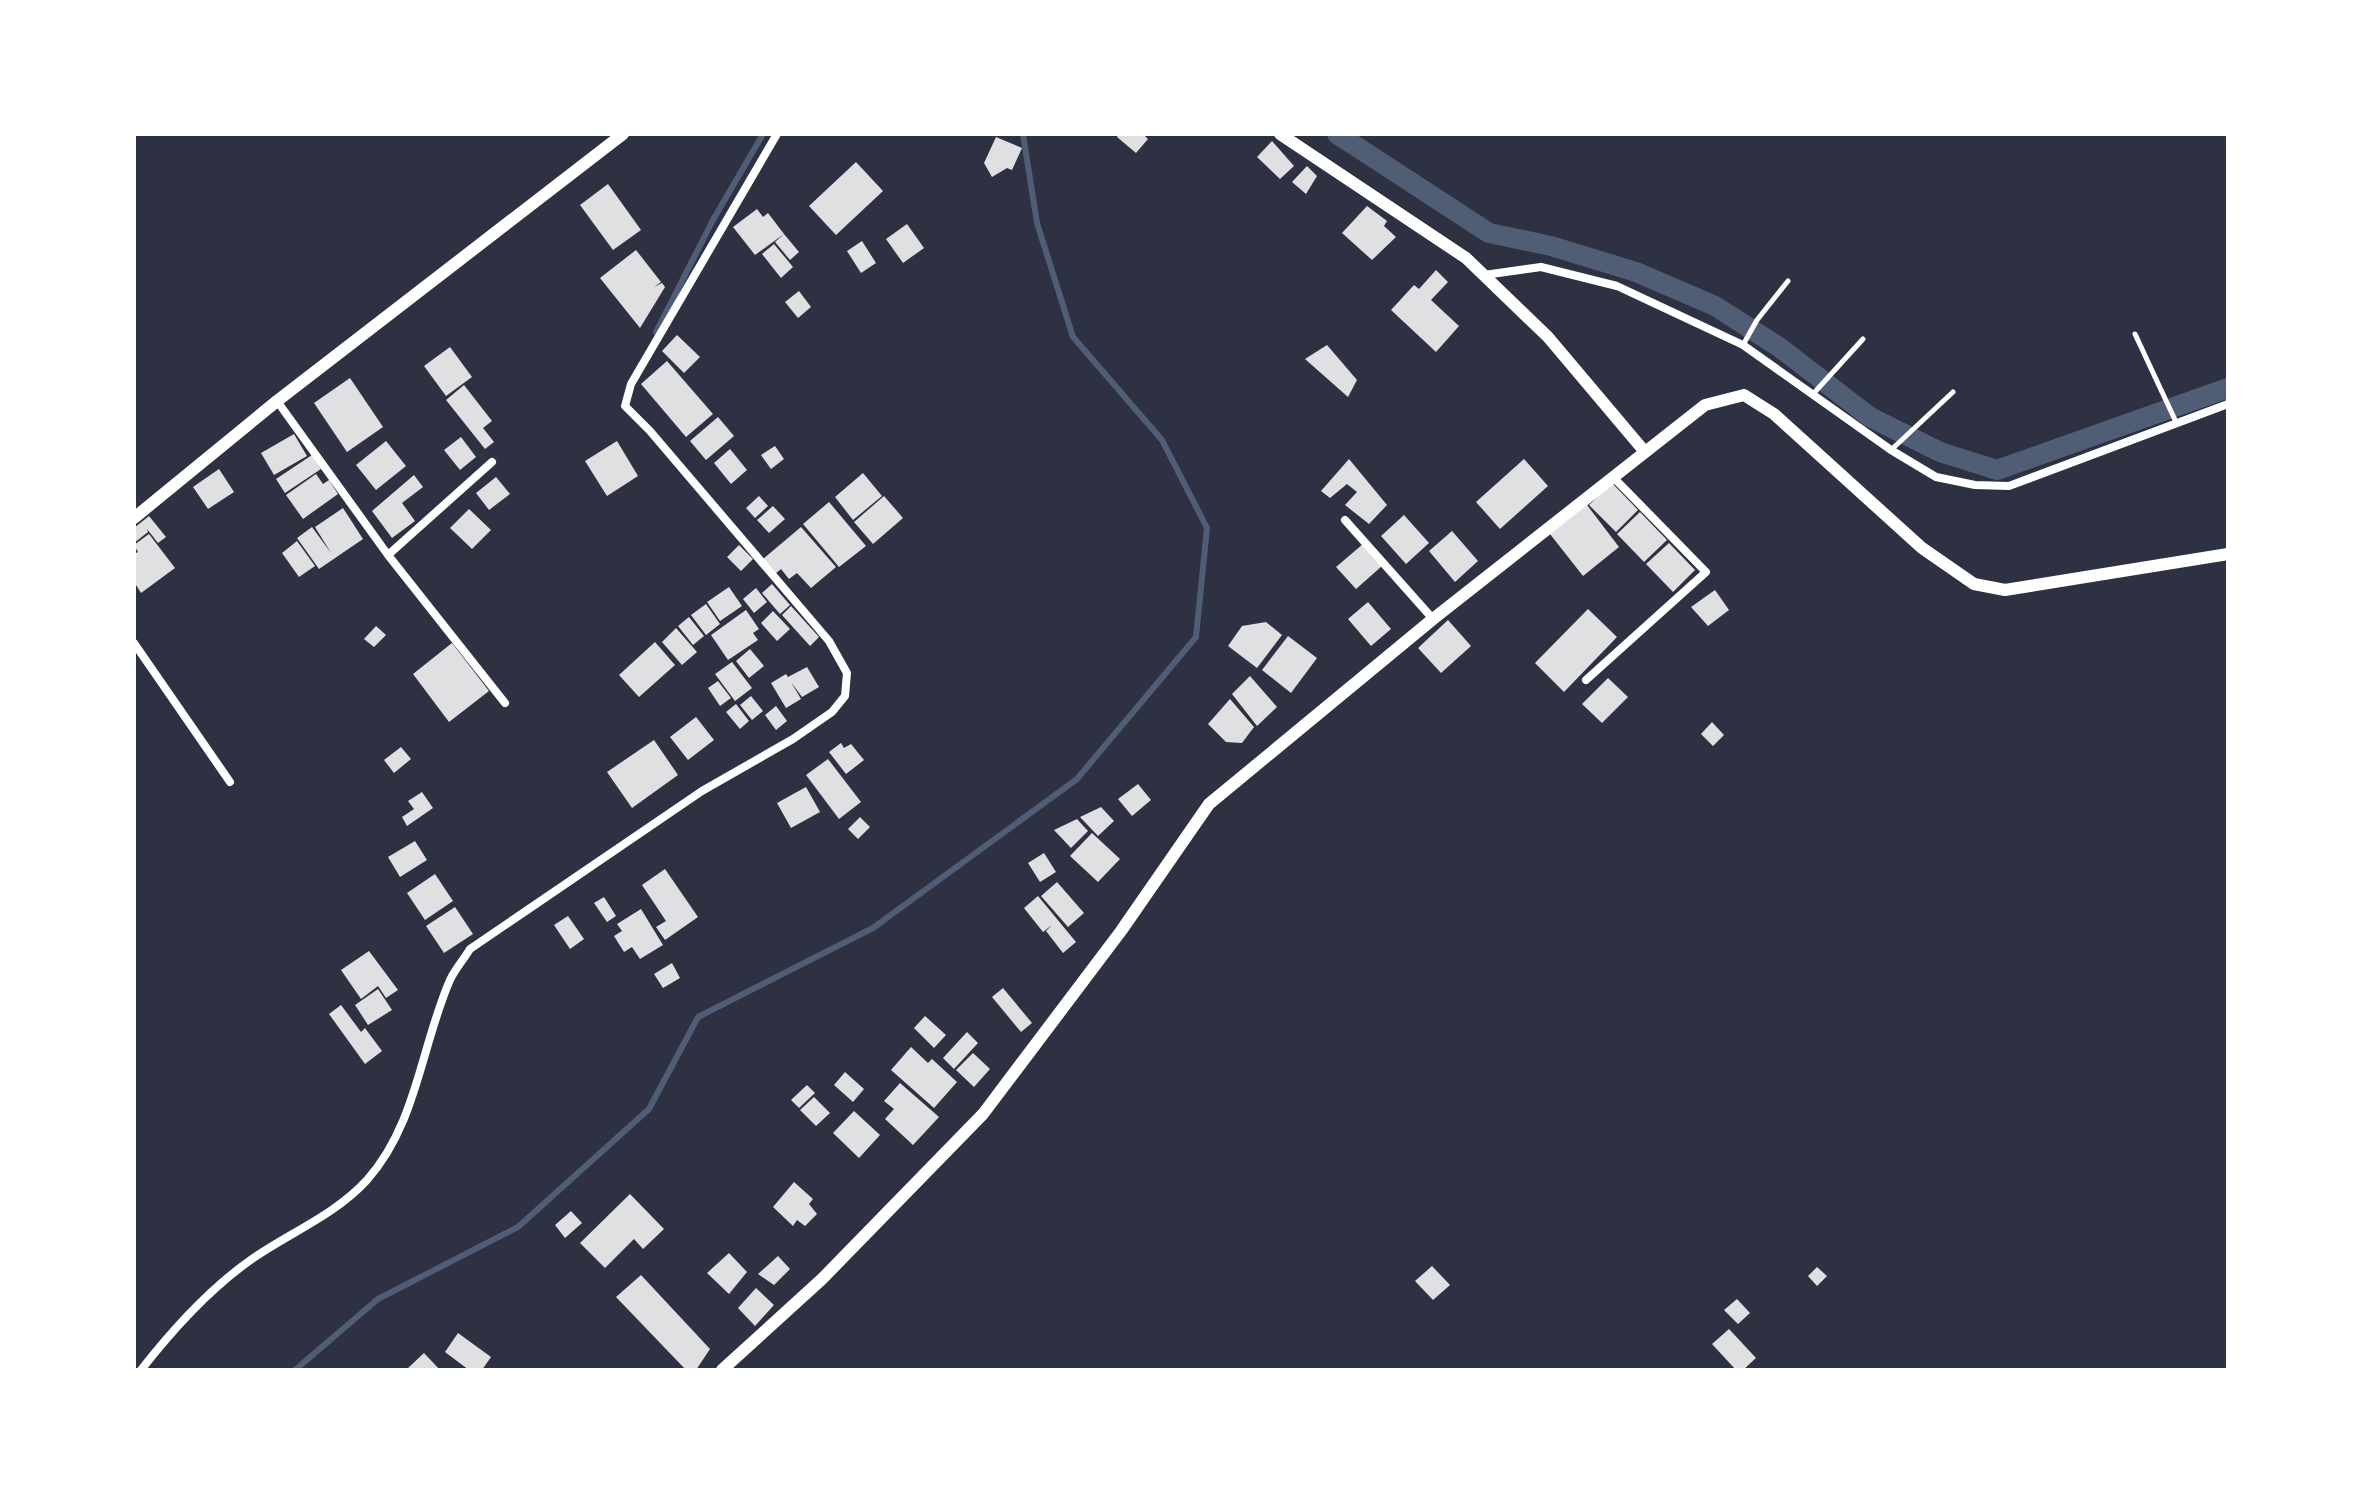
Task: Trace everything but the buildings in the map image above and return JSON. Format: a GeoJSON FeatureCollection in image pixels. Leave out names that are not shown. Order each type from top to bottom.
{"type":"FeatureCollection","features":[{"type":"Feature","properties":{"kind":"street"},"geometry":{"type":"LineString","coordinates":[[134,518],[277,401],[623,134]]}},
{"type":"Feature","properties":{"kind":"street"},"geometry":{"type":"LineString","coordinates":[[141,1370],[201,1301],[252,1259],[336,1209],[373,1172],[403,1124],[451,978],[470,949],[702,791],[793,739],[832,712],[845,696],[847,673],[829,641],[650,431],[625,406],[631,384],[777,134]]}},
{"type":"Feature","properties":{"kind":"street"},"geometry":{"type":"LineString","coordinates":[[1280,134],[1466,258],[1548,337],[1645,452]]}},
{"type":"Feature","properties":{"kind":"street"},"geometry":{"type":"LineString","coordinates":[[1484,275],[1541,267],[1617,286],[1745,341],[1936,477],[1975,485],[2009,486],[2228,404]]}},
{"type":"Feature","properties":{"kind":"street"},"geometry":{"type":"LineString","coordinates":[[722,1370],[822,1279],[983,1114],[1121,931],[1209,804],[1433,619],[1705,405],[1744,395],[1774,414],[1922,548],[1974,584],[2005,590],[2228,554]]}},
{"type":"Feature","properties":{"kind":"street"},"geometry":{"type":"LineString","coordinates":[[277,401],[388,555],[505,703]]}},
{"type":"Feature","properties":{"kind":"street"},"geometry":{"type":"LineString","coordinates":[[388,555],[492,462]]}},
{"type":"Feature","properties":{"kind":"street"},"geometry":{"type":"LineString","coordinates":[[1586,680],[1706,572],[1613,477]]}},
{"type":"Feature","properties":{"kind":"street"},"geometry":{"type":"LineString","coordinates":[[1345,520],[1433,619]]}},
{"type":"Feature","properties":{"kind":"street"},"geometry":{"type":"LineString","coordinates":[[134,643],[230,782]]}},
{"type":"Feature","properties":{"kind":"lane"},"geometry":{"type":"LineString","coordinates":[[1745,341],[1757,320],[1788,281]]}},
{"type":"Feature","properties":{"kind":"lane"},"geometry":{"type":"LineString","coordinates":[[2135,334],[2177,423]]}},
{"type":"Feature","properties":{"kind":"lane"},"geometry":{"type":"LineString","coordinates":[[1814,392],[1863,339]]}},
{"type":"Feature","properties":{"kind":"lane"},"geometry":{"type":"LineString","coordinates":[[1894,447],[1953,392]]}},
{"type":"Feature","properties":{"kind":"waterway"},"geometry":{"type":"LineString","coordinates":[[656,332],[713,220],[763,134]]}},
{"type":"Feature","properties":{"kind":"waterway"},"geometry":{"type":"LineString","coordinates":[[295,1370],[378,1299],[518,1227],[649,1109],[698,1017],[873,928],[1077,779],[1196,637],[1207,528],[1162,440],[1073,337],[1037,223],[1023,134]]}},
{"type":"Feature","properties":{"kind":"waterway"},"geometry":{"type":"LineString","coordinates":[[1337,134],[1489,233],[1551,246],[1636,272],[1715,306],[1779,347],[1870,417],[1940,452],[1997,470],[2228,388]]}}]}
